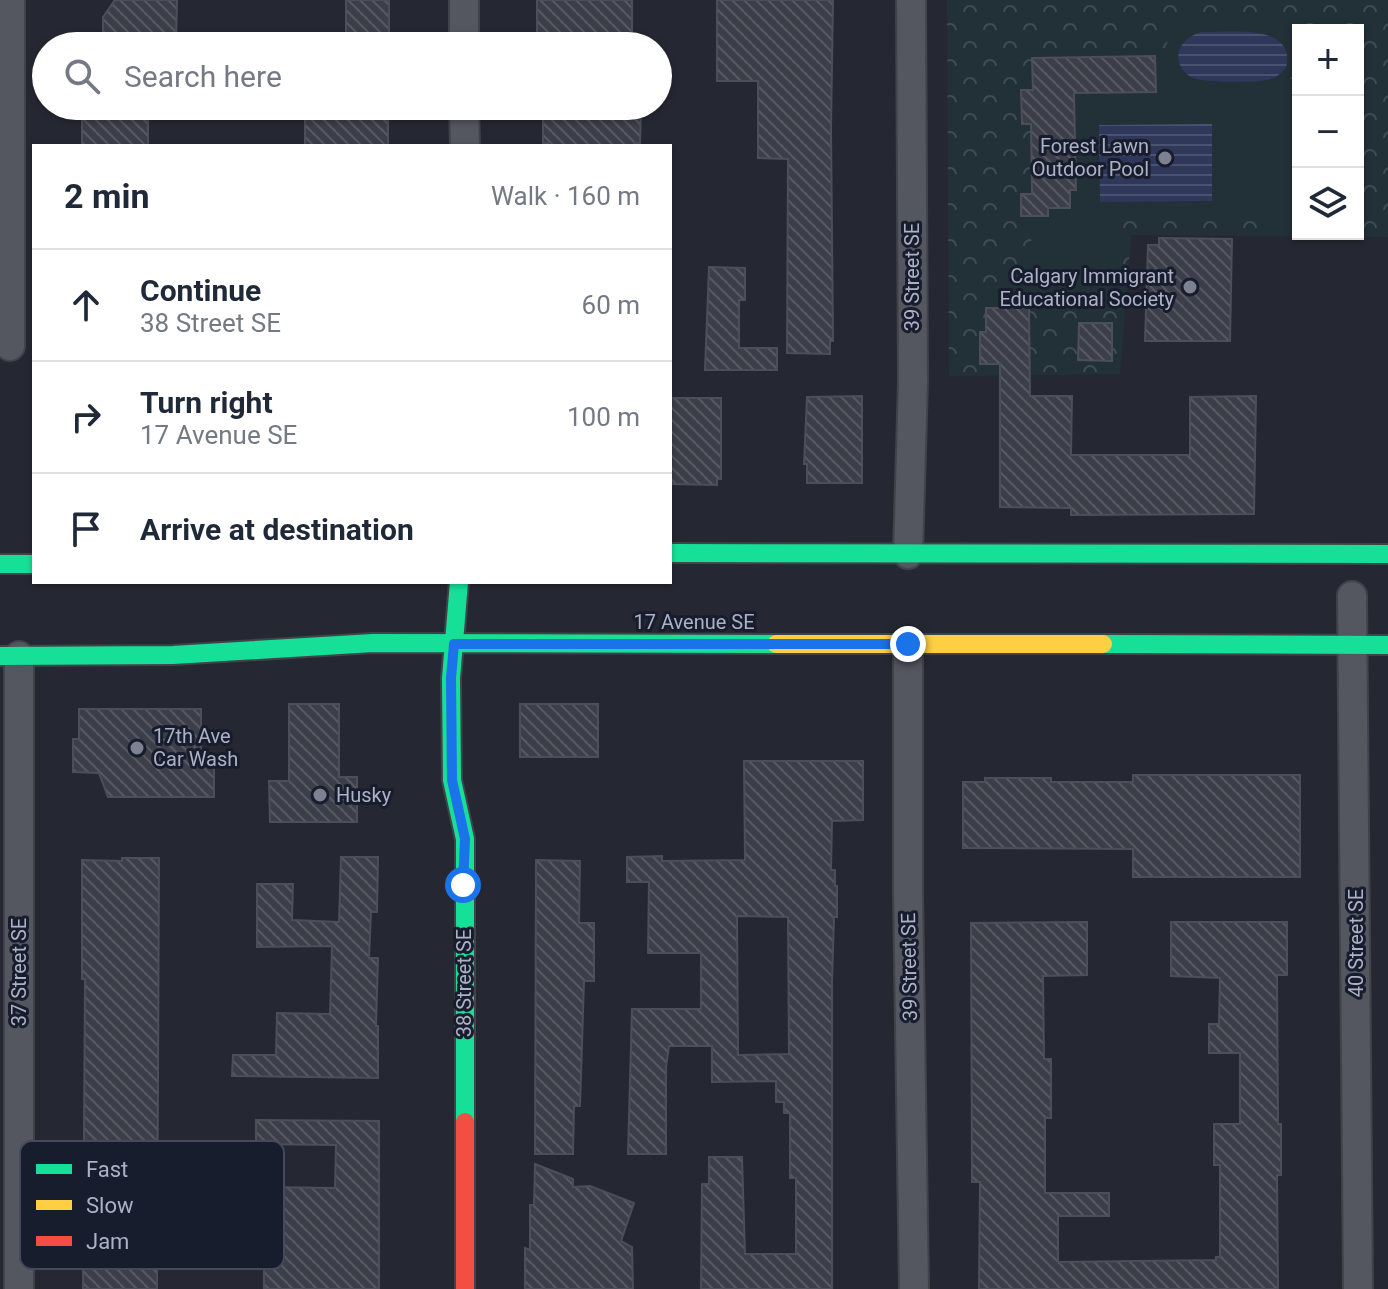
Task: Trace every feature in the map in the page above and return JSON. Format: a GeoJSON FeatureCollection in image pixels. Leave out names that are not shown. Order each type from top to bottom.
{"type":"FeatureCollection","features":[{"type":"Feature","properties":{"kind":"main road"},"geometry":{"type":"LineString","coordinates":[[672,553],[1388,554]]}},
{"type":"Feature","properties":{"kind":"main road"},"geometry":{"type":"LineString","coordinates":[[0,564],[32,564]]}},
{"type":"Feature","properties":{"kind":"main road","name":"38 Street SE"},"geometry":{"type":"LineString","coordinates":[[459,584],[451,678],[452,780],[465,839],[465,1289]]}},
{"type":"Feature","properties":{"kind":"main road","name":"17 Avenue SE"},"geometry":{"type":"LineString","coordinates":[[9,656],[173,655],[373,643],[1388,645]]}},
{"type":"Feature","properties":{"kind":"street"},"geometry":{"type":"LineString","coordinates":[[10,0],[10,346]]}},
{"type":"Feature","properties":{"kind":"street"},"geometry":{"type":"LineString","coordinates":[[464,0],[464,32]]}},
{"type":"Feature","properties":{"kind":"street","name":"39 Street SE"},"geometry":{"type":"LineString","coordinates":[[908,554],[913,381],[911,0]]}},
{"type":"Feature","properties":{"kind":"street"},"geometry":{"type":"LineString","coordinates":[[464,120],[465,144]]}},
{"type":"Feature","properties":{"kind":"street","name":"40 Street SE"},"geometry":{"type":"LineString","coordinates":[[1352,596],[1358,1289]]}},
{"type":"Feature","properties":{"kind":"street","name":"39 Street SE"},"geometry":{"type":"LineString","coordinates":[[908,644],[914,1289]]}},
{"type":"Feature","properties":{"kind":"street","name":"37 Street SE"},"geometry":{"type":"LineString","coordinates":[[9,656],[19,1289]]}},
{"type":"Feature","properties":{"kind":"green space"},"geometry":{"type":"Polygon","coordinates":[[[947,0],[1388,0],[1388,237],[1364,237],[1364,24],[1292,24],[1292,236],[1131,235],[1120,374],[949,376],[947,0]]]}},
{"type":"Feature","properties":{"kind":"green space","name":"Forest Lawn Outdoor Pool"},"geometry":{"type":"Polygon","coordinates":[[[1273,13],[1292,25],[1292,75],[1288,81],[1292,85],[1292,230],[1275,230],[1261,214],[1120,215],[1119,298],[1032,297],[1031,217],[1021,216],[1021,194],[1032,193],[1031,124],[1022,124],[1021,90],[1033,89],[1032,58],[1167,56],[1168,14],[1273,13]]]}},
{"type":"Feature","properties":{"kind":"water"},"geometry":{"type":"Polygon","coordinates":[[[1201,32],[1258,33],[1271,37],[1281,43],[1287,53],[1286,68],[1265,80],[1218,81],[1191,77],[1180,64],[1179,51],[1187,39],[1201,32]]]}},
{"type":"Feature","properties":{"kind":"water"},"geometry":{"type":"Polygon","coordinates":[[[1212,124],[1212,201],[1100,202],[1099,125],[1212,124]]]}},
{"type":"Feature","properties":{"kind":"building"},"geometry":{"type":"Polygon","coordinates":[[[115,0],[177,0],[176,32],[103,32],[103,17],[115,0]]]}},
{"type":"Feature","properties":{"kind":"building"},"geometry":{"type":"Polygon","coordinates":[[[346,0],[389,0],[389,32],[346,32],[346,0]]]}},
{"type":"Feature","properties":{"kind":"building"},"geometry":{"type":"Polygon","coordinates":[[[537,0],[632,0],[632,32],[537,32],[537,0]]]}},
{"type":"Feature","properties":{"kind":"building"},"geometry":{"type":"Polygon","coordinates":[[[717,0],[833,0],[833,341],[830,341],[830,354],[787,353],[788,159],[758,158],[758,81],[717,81],[717,0]]]}},
{"type":"Feature","properties":{"kind":"building"},"geometry":{"type":"Polygon","coordinates":[[[1155,56],[1156,92],[1074,93],[1076,190],[1070,190],[1070,208],[1048,208],[1048,216],[1021,216],[1021,194],[1032,194],[1031,124],[1022,124],[1021,90],[1033,90],[1032,58],[1155,56]]]}},
{"type":"Feature","properties":{"kind":"building"},"geometry":{"type":"Polygon","coordinates":[[[82,120],[148,120],[148,144],[82,144],[82,120]]]}},
{"type":"Feature","properties":{"kind":"building"},"geometry":{"type":"Polygon","coordinates":[[[305,120],[388,120],[388,144],[305,144],[305,120]]]}},
{"type":"Feature","properties":{"kind":"building"},"geometry":{"type":"Polygon","coordinates":[[[543,120],[641,120],[640,143],[543,143],[543,120]]]}},
{"type":"Feature","properties":{"kind":"building","name":"Calgary Immigrant Educational Society"},"geometry":{"type":"Polygon","coordinates":[[[1159,238],[1232,239],[1230,341],[1145,341],[1148,245],[1159,245],[1159,238]]]}},
{"type":"Feature","properties":{"kind":"building"},"geometry":{"type":"Polygon","coordinates":[[[709,267],[745,268],[745,300],[739,300],[739,348],[777,348],[777,370],[705,370],[709,267]]]}},
{"type":"Feature","properties":{"kind":"building"},"geometry":{"type":"Polygon","coordinates":[[[986,308],[1029,308],[1030,396],[1072,396],[1071,455],[1190,455],[1190,397],[1256,396],[1254,514],[1071,515],[1071,508],[1000,507],[1000,364],[980,364],[980,332],[986,332],[986,308]]]}},
{"type":"Feature","properties":{"kind":"building"},"geometry":{"type":"Polygon","coordinates":[[[1079,323],[1112,323],[1112,361],[1078,360],[1079,323]]]}},
{"type":"Feature","properties":{"kind":"building"},"geometry":{"type":"Polygon","coordinates":[[[862,396],[862,483],[807,483],[807,464],[804,464],[807,397],[862,396]]]}},
{"type":"Feature","properties":{"kind":"building"},"geometry":{"type":"Polygon","coordinates":[[[672,398],[721,398],[721,479],[717,479],[717,485],[672,484],[672,398]]]}},
{"type":"Feature","properties":{"kind":"building"},"geometry":{"type":"Polygon","coordinates":[[[289,704],[339,704],[339,777],[357,777],[357,822],[270,822],[269,781],[289,781],[289,704]]]}},
{"type":"Feature","properties":{"kind":"building"},"geometry":{"type":"Polygon","coordinates":[[[520,704],[598,704],[598,757],[520,757],[520,704]]]}},
{"type":"Feature","properties":{"kind":"building","name":"17th Ave Car Wash"},"geometry":{"type":"Polygon","coordinates":[[[79,709],[201,709],[201,764],[214,764],[214,797],[108,797],[99,773],[73,772],[73,739],[79,739],[79,709]]]}},
{"type":"Feature","properties":{"kind":"building"},"geometry":{"type":"Polygon","coordinates":[[[744,761],[863,761],[863,820],[832,821],[831,870],[835,870],[837,917],[834,917],[832,982],[832,1289],[701,1289],[702,1184],[709,1184],[709,1157],[742,1157],[745,1254],[796,1254],[796,1178],[790,1178],[790,1113],[784,1113],[784,1102],[776,1102],[776,1081],[712,1082],[712,1046],[669,1046],[666,1067],[666,1154],[628,1154],[632,1009],[701,1009],[701,953],[648,953],[649,882],[627,882],[627,857],[662,856],[662,861],[745,860],[744,761]],[[737,916],[738,1055],[789,1054],[788,917],[737,916]]]}},
{"type":"Feature","properties":{"kind":"building"},"geometry":{"type":"Polygon","coordinates":[[[1133,775],[1300,775],[1300,877],[1133,877],[1133,849],[963,848],[963,782],[985,782],[985,778],[1051,778],[1051,782],[1133,782],[1133,775]]]}},
{"type":"Feature","properties":{"kind":"building"},"geometry":{"type":"Polygon","coordinates":[[[341,857],[378,857],[377,912],[371,912],[369,958],[378,958],[378,1078],[232,1076],[233,1055],[276,1055],[277,1013],[330,1014],[332,946],[257,947],[257,884],[293,884],[292,920],[339,922],[341,857]]]}},
{"type":"Feature","properties":{"kind":"building"},"geometry":{"type":"Polygon","coordinates":[[[122,858],[159,858],[158,1141],[84,1141],[82,860],[122,861],[122,858]]]}},
{"type":"Feature","properties":{"kind":"building"},"geometry":{"type":"Polygon","coordinates":[[[536,860],[580,861],[579,923],[594,923],[594,981],[584,981],[580,1106],[574,1106],[573,1154],[535,1154],[536,860]]]}},
{"type":"Feature","properties":{"kind":"building"},"geometry":{"type":"Polygon","coordinates":[[[1087,922],[1087,975],[1043,976],[1044,1059],[1051,1059],[1051,1118],[1045,1118],[1045,1193],[1109,1193],[1109,1216],[1058,1216],[1058,1262],[1216,1260],[1220,1257],[1220,1165],[1214,1165],[1214,1124],[1240,1124],[1240,1053],[1209,1053],[1209,1024],[1219,1024],[1220,978],[1171,976],[1171,922],[1287,922],[1287,975],[1277,975],[1278,1124],[1281,1124],[1281,1175],[1277,1175],[1278,1289],[979,1289],[980,1182],[972,1182],[971,923],[1087,922]]]}},
{"type":"Feature","properties":{"kind":"building"},"geometry":{"type":"Polygon","coordinates":[[[256,1120],[379,1121],[379,1289],[264,1289],[264,1269],[284,1269],[284,1187],[335,1188],[336,1145],[256,1141],[256,1120]]]}},
{"type":"Feature","properties":{"kind":"building"},"geometry":{"type":"Polygon","coordinates":[[[535,1164],[573,1179],[573,1187],[590,1186],[634,1203],[621,1241],[632,1247],[633,1289],[525,1289],[525,1248],[530,1250],[530,1205],[534,1205],[535,1164]]]}},
{"type":"Feature","properties":{"kind":"building"},"geometry":{"type":"Polygon","coordinates":[[[83,1269],[157,1269],[157,1289],[83,1289],[83,1269]]]}},
{"type":"Feature","properties":{"kind":"traffic: fast"},"geometry":{"type":"LineString","coordinates":[[672,553],[1388,554]]}},
{"type":"Feature","properties":{"kind":"traffic: fast"},"geometry":{"type":"LineString","coordinates":[[0,564],[32,564]]}},
{"type":"Feature","properties":{"kind":"traffic: fast"},"geometry":{"type":"LineString","coordinates":[[459,584],[451,678],[452,780],[465,839],[465,1122]]}},
{"type":"Feature","properties":{"kind":"traffic: fast"},"geometry":{"type":"LineString","coordinates":[[0,656],[173,655],[373,643],[776,644]]}},
{"type":"Feature","properties":{"kind":"traffic: fast"},"geometry":{"type":"LineString","coordinates":[[1103,644],[1388,645]]}},
{"type":"Feature","properties":{"kind":"traffic: slow"},"geometry":{"type":"LineString","coordinates":[[776,644],[1103,644]]}},
{"type":"Feature","properties":{"kind":"traffic: jam"},"geometry":{"type":"LineString","coordinates":[[465,1122],[465,1289]]}},
{"type":"Feature","properties":{"kind":"place","name":"Forest Lawn Outdoor Pool"},"geometry":{"type":"Point","coordinates":[1165,158]}},
{"type":"Feature","properties":{"kind":"place","name":"Calgary Immigrant Educational Society"},"geometry":{"type":"Point","coordinates":[1190,287]}},
{"type":"Feature","properties":{"kind":"place","name":"17th Ave Car Wash"},"geometry":{"type":"Point","coordinates":[137,748]}},
{"type":"Feature","properties":{"kind":"place","name":"Husky"},"geometry":{"type":"Point","coordinates":[320,795]}},
{"type":"Feature","properties":{"kind":"route"},"geometry":{"type":"LineString","coordinates":[[463,885],[465,839],[452,780],[451,678],[454,644],[908,644]]}}]}
